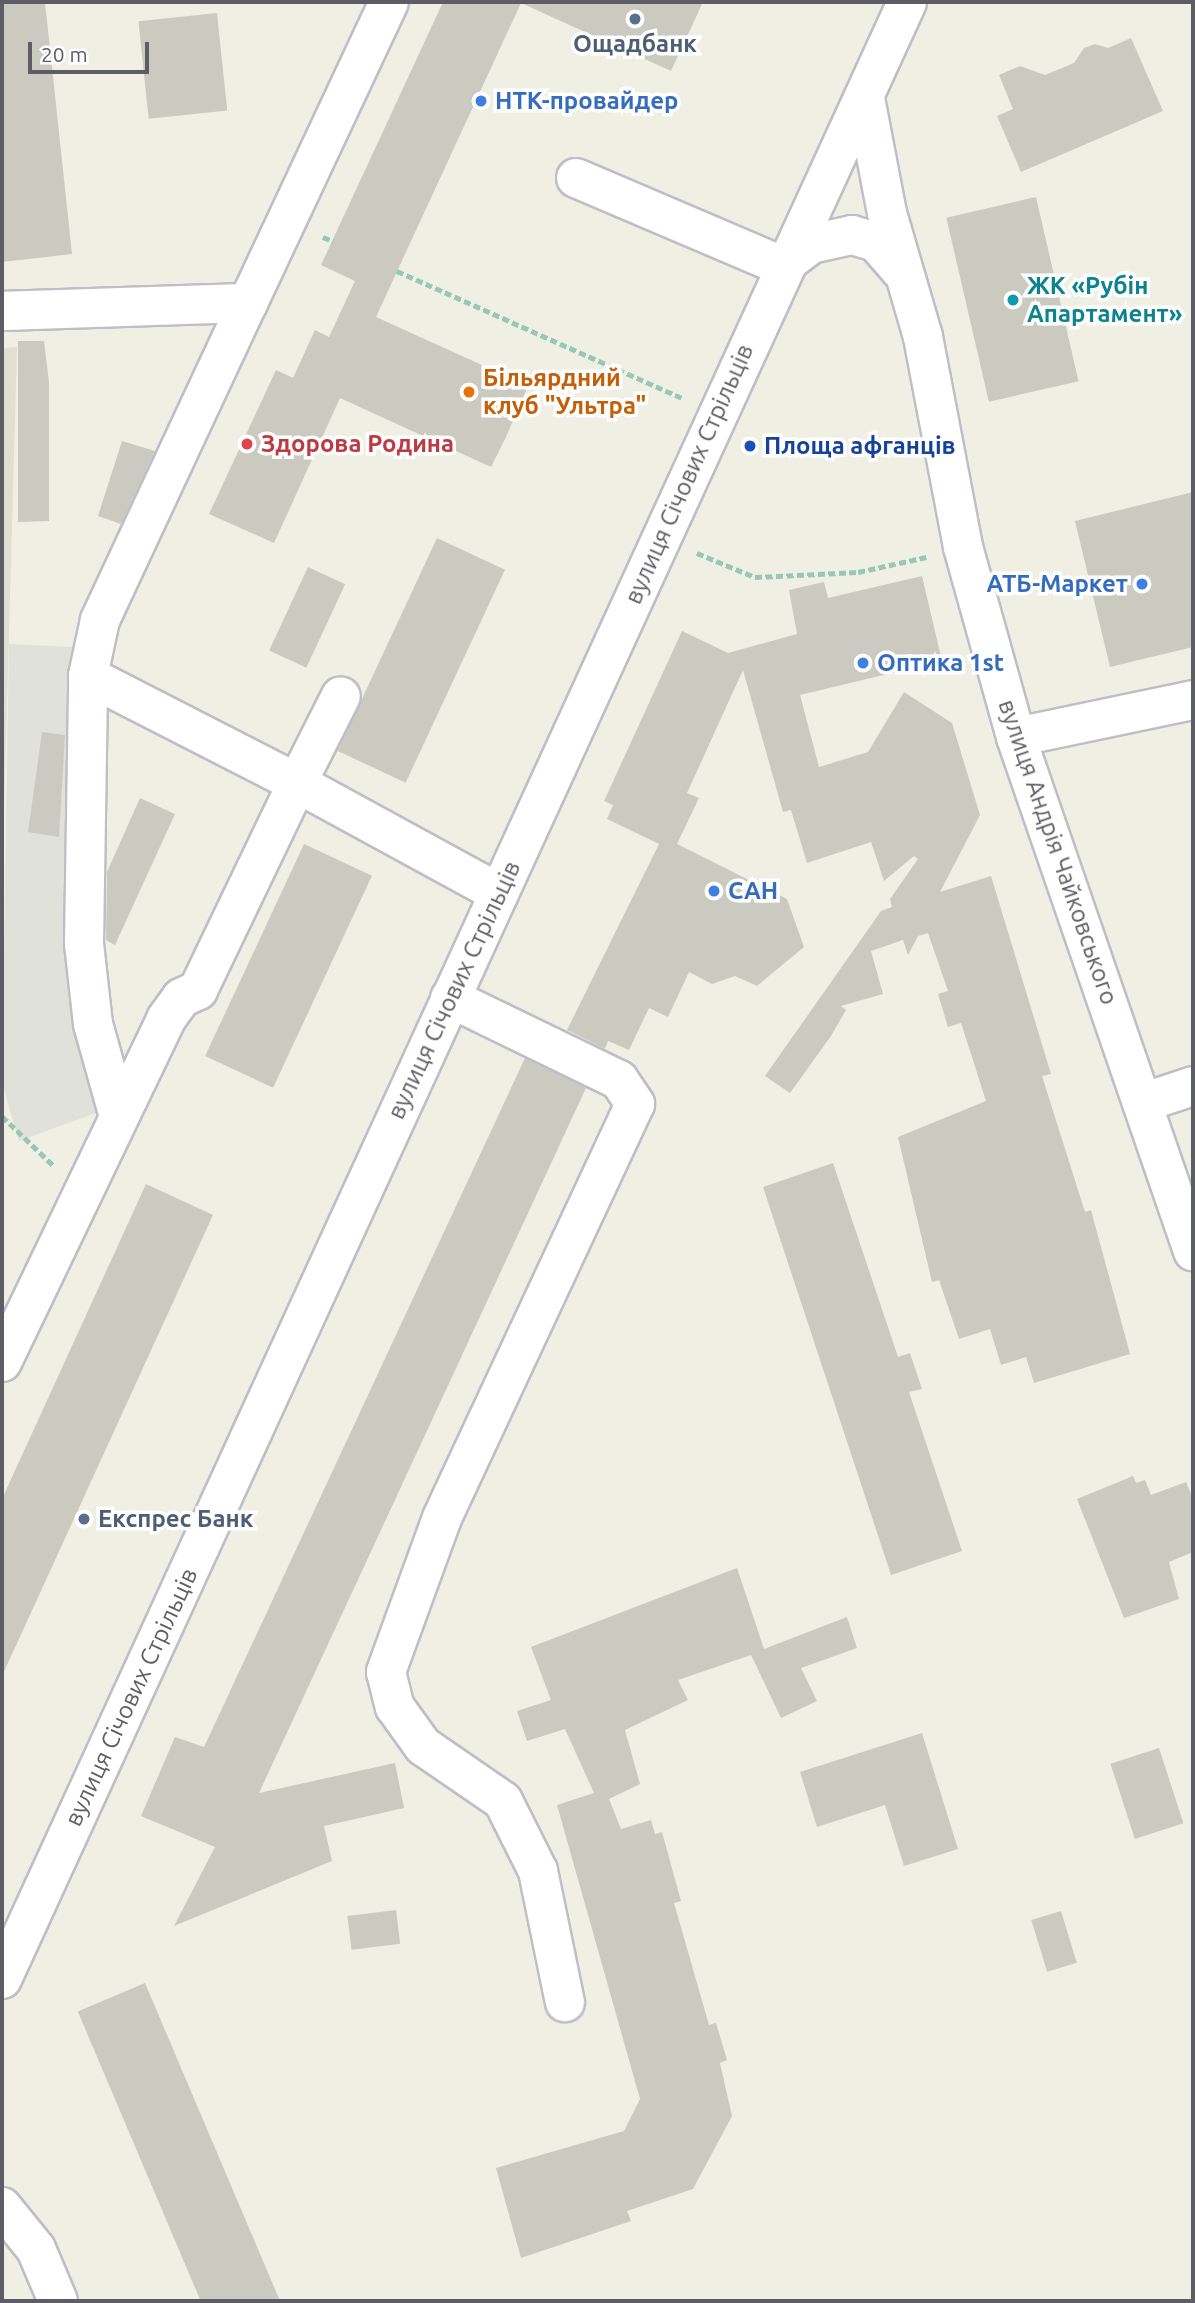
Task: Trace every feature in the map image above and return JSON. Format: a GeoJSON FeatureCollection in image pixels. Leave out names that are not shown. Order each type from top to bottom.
{"type":"FeatureCollection","features":[{"type":"Feature","properties":{"kind":"street"},"geometry":{"type":"LineString","coordinates":[[119,1117],[93,1024],[84,943],[88,676],[100,620],[389,2]]}},
{"type":"Feature","properties":{"kind":"street","name":"вулиця Січових Стрільців"},"geometry":{"type":"LineString","coordinates":[[2,1979],[499,893],[782,266],[865,99],[907,2]]}},
{"type":"Feature","properties":{"kind":"street","name":"вулиця Андрія Чайковського"},"geometry":{"type":"LineString","coordinates":[[865,99],[902,273],[923,337],[963,547],[1016,737],[1193,1251]]}},
{"type":"Feature","properties":{"kind":"street"},"geometry":{"type":"LineString","coordinates":[[576,178],[782,266]]}},
{"type":"Feature","properties":{"kind":"street","name":"вулиця Андрія Чайковського"},"geometry":{"type":"LineString","coordinates":[[782,266],[811,244],[852,235],[876,242],[902,273]]}},
{"type":"Feature","properties":{"kind":"street"},"geometry":{"type":"LineString","coordinates":[[2,311],[248,303]]}},
{"type":"Feature","properties":{"kind":"street"},"geometry":{"type":"LineString","coordinates":[[88,676],[297,783],[499,893]]}},
{"type":"Feature","properties":{"kind":"street"},"geometry":{"type":"LineString","coordinates":[[2,1362],[85,1180],[174,1005],[198,990],[341,696]]}},
{"type":"Feature","properties":{"kind":"street"},"geometry":{"type":"LineString","coordinates":[[1016,737],[1193,700]]}},
{"type":"Feature","properties":{"kind":"street"},"geometry":{"type":"LineString","coordinates":[[450,998],[618,1080],[635,1104],[442,1518],[386,1672],[395,1707],[423,1746],[503,1801],[538,1871],[565,2002]]}},
{"type":"Feature","properties":{"kind":"street"},"geometry":{"type":"LineString","coordinates":[[1142,1103],[1193,1086]]}},
{"type":"Feature","properties":{"kind":"street"},"geometry":{"type":"LineString","coordinates":[[2,2207],[36,2249],[58,2301]]}},
{"type":"Feature","properties":{"kind":"path"},"geometry":{"type":"LineString","coordinates":[[397,271],[716,413]]}},
{"type":"Feature","properties":{"kind":"path"},"geometry":{"type":"LineString","coordinates":[[662,535],[724,567],[755,576],[858,572],[963,547]]}},
{"type":"Feature","properties":{"kind":"path"},"geometry":{"type":"LineString","coordinates":[[2,1116],[47,1162],[85,1180]]}},
{"type":"Feature","properties":{"kind":"shaded area"},"geometry":{"type":"Polygon","coordinates":[[[17,347],[2,883],[2,348],[17,347]]]}},
{"type":"Feature","properties":{"kind":"shaded area"},"geometry":{"type":"Polygon","coordinates":[[[9,644],[74,647],[101,1111],[19,1141],[2,1083],[9,644]]]}},
{"type":"Feature","properties":{"kind":"building"},"geometry":{"type":"Polygon","coordinates":[[[2,2],[45,2],[72,254],[2,262],[2,2]]]}},
{"type":"Feature","properties":{"kind":"building"},"geometry":{"type":"Polygon","coordinates":[[[443,2],[703,2],[671,71],[521,3],[376,317],[528,386],[506,437],[491,467],[340,398],[274,543],[209,514],[276,370],[293,378],[315,330],[329,337],[355,281],[321,265],[443,2]]]}},
{"type":"Feature","properties":{"kind":"building"},"geometry":{"type":"Polygon","coordinates":[[[217,13],[227,110],[149,119],[138,21],[217,13]]]}},
{"type":"Feature","properties":{"kind":"building"},"geometry":{"type":"Polygon","coordinates":[[[1131,38],[1163,111],[1021,172],[997,116],[1013,109],[999,75],[1020,66],[1045,75],[1074,63],[1084,48],[1095,44],[1108,48],[1131,38]]]}},
{"type":"Feature","properties":{"kind":"building","name":"ЖК «Рубін Апартамент»"},"geometry":{"type":"Polygon","coordinates":[[[1036,197],[1079,381],[989,402],[946,218],[1036,197]]]}},
{"type":"Feature","properties":{"kind":"building"},"geometry":{"type":"Polygon","coordinates":[[[18,341],[44,341],[49,382],[49,521],[18,522],[18,341]]]}},
{"type":"Feature","properties":{"kind":"building"},"geometry":{"type":"Polygon","coordinates":[[[122,441],[155,451],[121,524],[98,516],[122,441]]]}},
{"type":"Feature","properties":{"kind":"building","name":"АТБ-Маркет"},"geometry":{"type":"Polygon","coordinates":[[[1193,492],[1193,647],[1110,667],[1075,521],[1193,492]]]}},
{"type":"Feature","properties":{"kind":"building"},"geometry":{"type":"Polygon","coordinates":[[[437,538],[505,570],[406,783],[338,751],[437,538]]]}},
{"type":"Feature","properties":{"kind":"building"},"geometry":{"type":"Polygon","coordinates":[[[308,567],[345,584],[306,668],[269,650],[308,567]]]}},
{"type":"Feature","properties":{"kind":"building"},"geometry":{"type":"Polygon","coordinates":[[[922,576],[942,661],[800,695],[819,767],[868,752],[904,692],[952,723],[980,815],[940,892],[991,876],[1051,1074],[1042,1076],[1085,1212],[1091,1210],[1130,1354],[1034,1383],[1026,1357],[1001,1365],[990,1329],[959,1339],[939,1280],[932,1282],[898,1137],[986,1101],[961,1023],[948,1027],[938,994],[948,991],[928,933],[918,936],[908,955],[903,940],[871,951],[883,994],[841,1006],[846,1010],[831,1036],[790,1093],[765,1076],[881,911],[892,907],[890,899],[918,859],[914,856],[884,881],[871,842],[807,863],[791,810],[783,812],[743,670],[687,793],[699,798],[677,844],[787,899],[804,947],[757,986],[735,976],[712,984],[689,972],[668,1017],[649,1008],[629,1050],[608,1041],[605,1049],[567,1030],[659,844],[607,819],[613,805],[604,801],[682,631],[728,653],[797,634],[789,590],[824,582],[828,598],[922,576]]]}},
{"type":"Feature","properties":{"kind":"building"},"geometry":{"type":"Polygon","coordinates":[[[42,732],[65,735],[59,837],[28,832],[42,732]]]}},
{"type":"Feature","properties":{"kind":"building"},"geometry":{"type":"Polygon","coordinates":[[[140,798],[175,814],[115,945],[106,940],[107,872],[140,798]]]}},
{"type":"Feature","properties":{"kind":"building"},"geometry":{"type":"Polygon","coordinates":[[[304,844],[372,876],[273,1088],[205,1056],[304,844]]]}},
{"type":"Feature","properties":{"kind":"building"},"geometry":{"type":"Polygon","coordinates":[[[525,1058],[586,1088],[259,1793],[395,1763],[404,1808],[324,1826],[332,1861],[174,1926],[215,1847],[141,1816],[175,1737],[204,1747],[525,1058]]]}},
{"type":"Feature","properties":{"kind":"building"},"geometry":{"type":"Polygon","coordinates":[[[833,1163],[898,1357],[910,1353],[922,1389],[909,1392],[962,1551],[891,1575],[763,1187],[833,1163]]]}},
{"type":"Feature","properties":{"kind":"building"},"geometry":{"type":"Polygon","coordinates":[[[146,1184],[213,1215],[2,1676],[2,1499],[146,1184]]]}},
{"type":"Feature","properties":{"kind":"building"},"geometry":{"type":"Polygon","coordinates":[[[1133,1476],[1136,1483],[1145,1480],[1151,1495],[1186,1482],[1193,1499],[1193,1552],[1169,1562],[1179,1599],[1124,1618],[1077,1499],[1133,1476]]]}},
{"type":"Feature","properties":{"kind":"building"},"geometry":{"type":"Polygon","coordinates":[[[737,1568],[764,1649],[847,1617],[857,1648],[801,1668],[817,1701],[781,1718],[751,1655],[678,1680],[688,1700],[625,1730],[640,1784],[609,1799],[621,1829],[651,1820],[655,1834],[662,1832],[681,1901],[674,1903],[709,2025],[716,2023],[727,2060],[720,2063],[732,2116],[693,2189],[627,2211],[631,2221],[521,2258],[496,2168],[624,2131],[640,2099],[557,1805],[594,1793],[565,1729],[527,1741],[517,1711],[551,1700],[531,1647],[737,1568]]]}},
{"type":"Feature","properties":{"kind":"building"},"geometry":{"type":"Polygon","coordinates":[[[922,1733],[958,1849],[904,1866],[885,1805],[817,1827],[800,1772],[922,1733]]]}},
{"type":"Feature","properties":{"kind":"building"},"geometry":{"type":"Polygon","coordinates":[[[1159,1748],[1183,1823],[1135,1839],[1110,1764],[1159,1748]]]}},
{"type":"Feature","properties":{"kind":"building"},"geometry":{"type":"Polygon","coordinates":[[[396,1910],[400,1944],[352,1950],[347,1916],[396,1910]]]}},
{"type":"Feature","properties":{"kind":"building"},"geometry":{"type":"Polygon","coordinates":[[[1061,1911],[1077,1963],[1047,1972],[1031,1920],[1061,1911]]]}},
{"type":"Feature","properties":{"kind":"building"},"geometry":{"type":"Polygon","coordinates":[[[145,1983],[280,2301],[201,2301],[78,2012],[145,1983]]]}},
{"type":"Feature","properties":{"kind":"place","name":"Ощадбанк"},"geometry":{"type":"Point","coordinates":[635,19]}},
{"type":"Feature","properties":{"kind":"place","name":"НТК-провайдер"},"geometry":{"type":"Point","coordinates":[481,101]}},
{"type":"Feature","properties":{"kind":"place","name":"ЖК «Рубін Апартамент»"},"geometry":{"type":"Point","coordinates":[1013,300]}},
{"type":"Feature","properties":{"kind":"place","name":"Більярдний клуб \"Ультра\""},"geometry":{"type":"Point","coordinates":[469,392]}},
{"type":"Feature","properties":{"kind":"place","name":"Здорова Родина"},"geometry":{"type":"Point","coordinates":[247,444]}},
{"type":"Feature","properties":{"kind":"place","name":"Площа афганців"},"geometry":{"type":"Point","coordinates":[750,446]}},
{"type":"Feature","properties":{"kind":"place","name":"АТБ-Маркет"},"geometry":{"type":"Point","coordinates":[1142,584]}},
{"type":"Feature","properties":{"kind":"place","name":"Оптика 1st"},"geometry":{"type":"Point","coordinates":[863,663]}},
{"type":"Feature","properties":{"kind":"place","name":"САН"},"geometry":{"type":"Point","coordinates":[714,891]}},
{"type":"Feature","properties":{"kind":"place","name":"Експрес Банк"},"geometry":{"type":"Point","coordinates":[84,1519]}}]}
